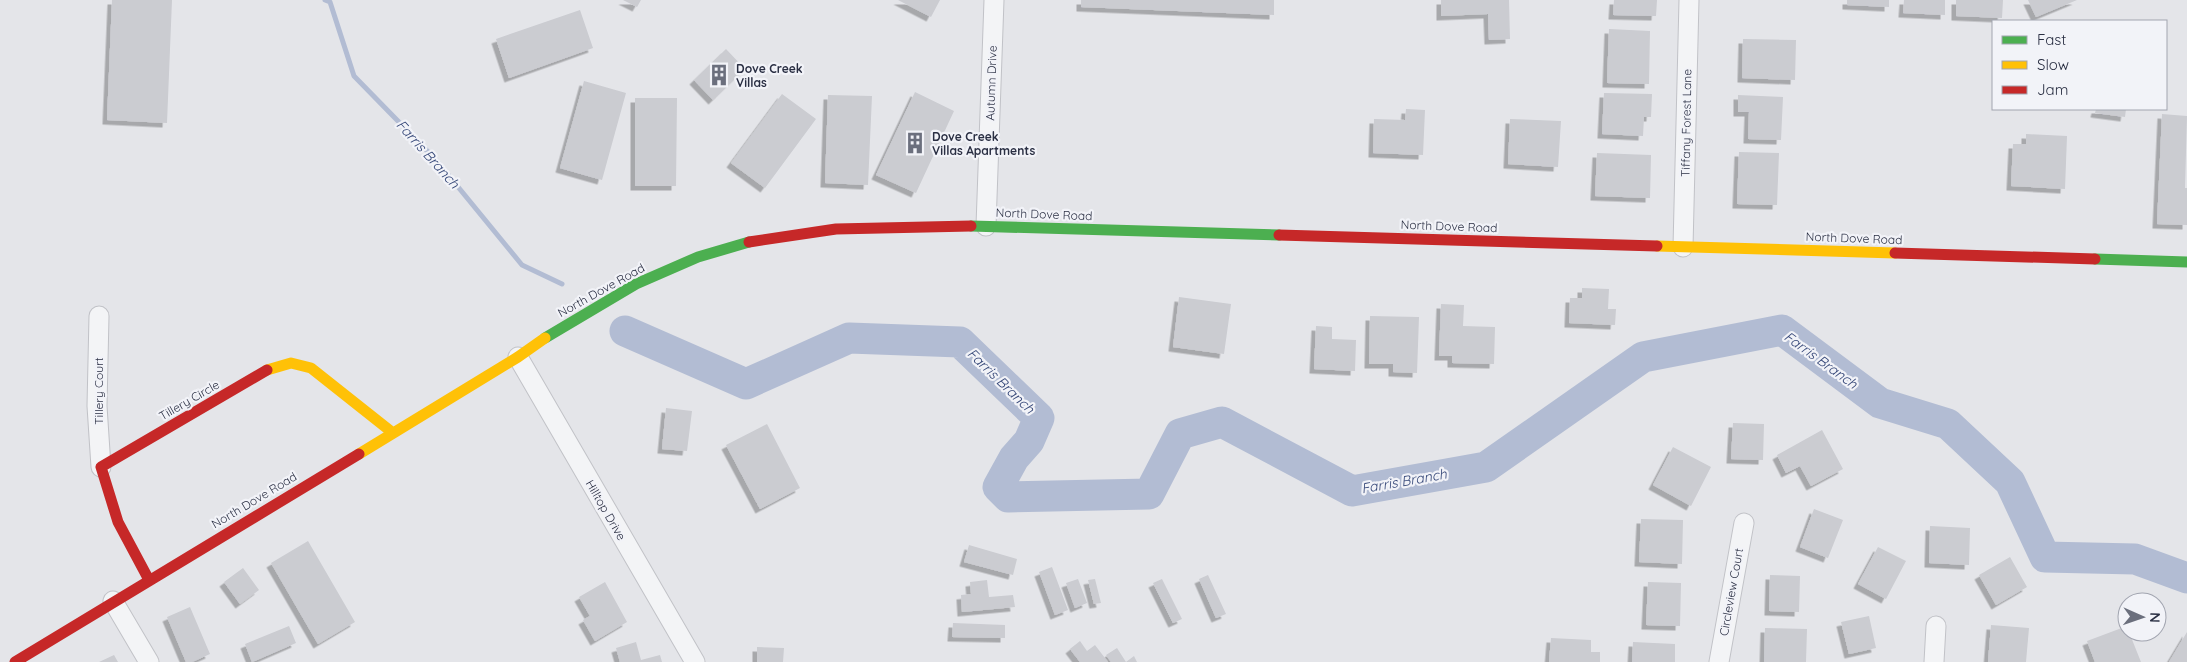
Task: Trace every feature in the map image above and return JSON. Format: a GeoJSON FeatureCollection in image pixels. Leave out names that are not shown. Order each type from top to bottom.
{"type":"FeatureCollection","features":[{"type":"Feature","properties":{"kind":"street","name":"Autumn Drive"},"geometry":{"type":"LineString","coordinates":[[986,226],[994,0]]}},
{"type":"Feature","properties":{"kind":"street","name":"Tiffany Forest Lane"},"geometry":{"type":"LineString","coordinates":[[1683,247],[1689,0]]}},
{"type":"Feature","properties":{"kind":"street","name":"North Dove Road"},"geometry":{"type":"LineString","coordinates":[[14,662],[518,358],[563,326],[636,284],[698,256],[741,244],[836,229],[986,226],[2187,262]]}},
{"type":"Feature","properties":{"kind":"street","name":"Tillery Court"},"geometry":{"type":"LineString","coordinates":[[99,316],[96,406],[101,467]]}},
{"type":"Feature","properties":{"kind":"street","name":"Hilltop Drive"},"geometry":{"type":"LineString","coordinates":[[518,358],[695,662]]}},
{"type":"Feature","properties":{"kind":"street","name":"Tillery Circle"},"geometry":{"type":"LineString","coordinates":[[101,467],[271,368],[288,362],[303,364],[311,368],[393,433]]}},
{"type":"Feature","properties":{"kind":"street"},"geometry":{"type":"LineString","coordinates":[[101,467],[118,522],[149,580]]}},
{"type":"Feature","properties":{"kind":"street","name":"Circleview Court"},"geometry":{"type":"LineString","coordinates":[[1719,662],[1744,523]]}},
{"type":"Feature","properties":{"kind":"street"},"geometry":{"type":"LineString","coordinates":[[113,601],[148,662]]}},
{"type":"Feature","properties":{"kind":"street"},"geometry":{"type":"LineString","coordinates":[[1934,662],[1936,626]]}},
{"type":"Feature","properties":{"kind":"building"},"geometry":{"type":"Polygon","coordinates":[[[112,0],[172,0],[167,123],[107,120],[112,0]]]}},
{"type":"Feature","properties":{"kind":"building"},"geometry":{"type":"Polygon","coordinates":[[[623,0],[641,0],[637,7],[623,0]]]}},
{"type":"Feature","properties":{"kind":"building"},"geometry":{"type":"Polygon","coordinates":[[[898,0],[940,0],[931,17],[898,0]]]}},
{"type":"Feature","properties":{"kind":"building"},"geometry":{"type":"Polygon","coordinates":[[[1081,0],[1274,0],[1274,15],[1081,7],[1081,0]]]}},
{"type":"Feature","properties":{"kind":"building"},"geometry":{"type":"Polygon","coordinates":[[[1441,0],[1509,0],[1510,39],[1489,40],[1488,14],[1441,16],[1441,0]]]}},
{"type":"Feature","properties":{"kind":"building"},"geometry":{"type":"Polygon","coordinates":[[[1614,0],[1657,0],[1656,16],[1613,15],[1614,0]]]}},
{"type":"Feature","properties":{"kind":"building"},"geometry":{"type":"Polygon","coordinates":[[[1847,0],[1889,0],[1889,7],[1847,5],[1847,0]]]}},
{"type":"Feature","properties":{"kind":"building"},"geometry":{"type":"Polygon","coordinates":[[[1904,0],[1945,0],[1945,15],[1903,13],[1904,0]]]}},
{"type":"Feature","properties":{"kind":"building"},"geometry":{"type":"Polygon","coordinates":[[[1956,0],[2003,0],[2002,18],[1956,16],[1956,0]]]}},
{"type":"Feature","properties":{"kind":"building"},"geometry":{"type":"Polygon","coordinates":[[[2028,0],[2077,0],[2036,17],[2028,0]]]}},
{"type":"Feature","properties":{"kind":"building"},"geometry":{"type":"Polygon","coordinates":[[[580,10],[593,48],[509,78],[496,39],[580,10]]]}},
{"type":"Feature","properties":{"kind":"building"},"geometry":{"type":"Polygon","coordinates":[[[1609,29],[1650,31],[1649,84],[1607,83],[1609,29]]]}},
{"type":"Feature","properties":{"kind":"building"},"geometry":{"type":"Polygon","coordinates":[[[1743,39],[1796,40],[1795,80],[1742,78],[1743,39]]]}},
{"type":"Feature","properties":{"kind":"building","name":"Dove Creek Villas"},"geometry":{"type":"Polygon","coordinates":[[[726,49],[745,69],[713,100],[694,80],[726,49]]]}},
{"type":"Feature","properties":{"kind":"building"},"geometry":{"type":"Polygon","coordinates":[[[584,81],[626,93],[602,180],[560,168],[584,81]]]}},
{"type":"Feature","properties":{"kind":"building","name":"Dove Creek Villas Apartments"},"geometry":{"type":"Polygon","coordinates":[[[915,92],[954,111],[916,193],[876,175],[915,92]]]}},
{"type":"Feature","properties":{"kind":"building"},"geometry":{"type":"Polygon","coordinates":[[[1604,93],[1652,94],[1651,117],[1644,117],[1643,136],[1602,134],[1604,93]]]}},
{"type":"Feature","properties":{"kind":"building"},"geometry":{"type":"Polygon","coordinates":[[[782,94],[816,119],[765,188],[731,163],[782,94]]]}},
{"type":"Feature","properties":{"kind":"building"},"geometry":{"type":"Polygon","coordinates":[[[828,95],[872,96],[868,185],[825,183],[828,95]]]}},
{"type":"Feature","properties":{"kind":"building"},"geometry":{"type":"Polygon","coordinates":[[[1738,95],[1783,97],[1781,140],[1748,139],[1749,112],[1738,112],[1738,95]]]}},
{"type":"Feature","properties":{"kind":"building"},"geometry":{"type":"Polygon","coordinates":[[[635,98],[677,98],[676,186],[635,186],[635,98]]]}},
{"type":"Feature","properties":{"kind":"building"},"geometry":{"type":"Polygon","coordinates":[[[1406,109],[1425,110],[1423,155],[1373,153],[1374,119],[1405,120],[1406,109]]]}},
{"type":"Feature","properties":{"kind":"building"},"geometry":{"type":"Polygon","coordinates":[[[2096,110],[2126,110],[2125,117],[2095,113],[2096,110]]]}},
{"type":"Feature","properties":{"kind":"building"},"geometry":{"type":"Polygon","coordinates":[[[2162,114],[2187,116],[2185,188],[2187,188],[2187,225],[2157,224],[2162,114]]]}},
{"type":"Feature","properties":{"kind":"building"},"geometry":{"type":"Polygon","coordinates":[[[1510,119],[1561,121],[1558,167],[1508,164],[1510,119]]]}},
{"type":"Feature","properties":{"kind":"building"},"geometry":{"type":"Polygon","coordinates":[[[2026,134],[2067,136],[2065,189],[2011,186],[2013,144],[2026,144],[2026,134]]]}},
{"type":"Feature","properties":{"kind":"building"},"geometry":{"type":"Polygon","coordinates":[[[1739,152],[1779,153],[1777,205],[1737,204],[1739,152]]]}},
{"type":"Feature","properties":{"kind":"building"},"geometry":{"type":"Polygon","coordinates":[[[1597,153],[1651,155],[1650,198],[1595,196],[1597,153]]]}},
{"type":"Feature","properties":{"kind":"building"},"geometry":{"type":"Polygon","coordinates":[[[1582,288],[1609,289],[1608,309],[1616,309],[1615,325],[1569,323],[1570,298],[1582,298],[1582,288]]]}},
{"type":"Feature","properties":{"kind":"building"},"geometry":{"type":"Polygon","coordinates":[[[1179,297],[1231,304],[1224,354],[1173,347],[1179,297]]]}},
{"type":"Feature","properties":{"kind":"building"},"geometry":{"type":"Polygon","coordinates":[[[1441,304],[1464,305],[1463,326],[1495,327],[1494,364],[1452,363],[1452,356],[1439,356],[1441,304]]]}},
{"type":"Feature","properties":{"kind":"building"},"geometry":{"type":"Polygon","coordinates":[[[1370,316],[1419,317],[1417,373],[1393,372],[1393,364],[1369,364],[1370,316]]]}},
{"type":"Feature","properties":{"kind":"building"},"geometry":{"type":"Polygon","coordinates":[[[1316,326],[1332,327],[1332,339],[1356,340],[1355,371],[1314,369],[1316,326]]]}},
{"type":"Feature","properties":{"kind":"building"},"geometry":{"type":"Polygon","coordinates":[[[666,408],[692,411],[687,451],[662,449],[666,408]]]}},
{"type":"Feature","properties":{"kind":"building"},"geometry":{"type":"Polygon","coordinates":[[[1733,423],[1764,424],[1763,460],[1731,459],[1733,423]]]}},
{"type":"Feature","properties":{"kind":"building"},"geometry":{"type":"Polygon","coordinates":[[[767,424],[800,488],[760,509],[726,445],[767,424]]]}},
{"type":"Feature","properties":{"kind":"building"},"geometry":{"type":"Polygon","coordinates":[[[1822,430],[1843,469],[1811,486],[1800,466],[1786,473],[1777,455],[1822,430]]]}},
{"type":"Feature","properties":{"kind":"building"},"geometry":{"type":"Polygon","coordinates":[[[1673,447],[1711,467],[1691,506],[1653,485],[1673,447]]]}},
{"type":"Feature","properties":{"kind":"building"},"geometry":{"type":"Polygon","coordinates":[[[1814,509],[1843,520],[1828,558],[1800,547],[1814,509]]]}},
{"type":"Feature","properties":{"kind":"building"},"geometry":{"type":"Polygon","coordinates":[[[1641,519],[1683,520],[1682,564],[1639,562],[1641,519]]]}},
{"type":"Feature","properties":{"kind":"building"},"geometry":{"type":"Polygon","coordinates":[[[1930,526],[1970,528],[1969,565],[1929,563],[1930,526]]]}},
{"type":"Feature","properties":{"kind":"building"},"geometry":{"type":"Polygon","coordinates":[[[308,541],[355,622],[318,644],[271,563],[308,541]]]}},
{"type":"Feature","properties":{"kind":"building"},"geometry":{"type":"Polygon","coordinates":[[[969,545],[1017,559],[1013,575],[964,562],[969,545]]]}},
{"type":"Feature","properties":{"kind":"building"},"geometry":{"type":"Polygon","coordinates":[[[1878,547],[1906,561],[1886,599],[1858,584],[1878,547]]]}},
{"type":"Feature","properties":{"kind":"building"},"geometry":{"type":"Polygon","coordinates":[[[2010,557],[2027,587],[1996,605],[1979,575],[2010,557]]]}},
{"type":"Feature","properties":{"kind":"building"},"geometry":{"type":"Polygon","coordinates":[[[1052,567],[1068,610],[1055,615],[1039,572],[1052,567]]]}},
{"type":"Feature","properties":{"kind":"building"},"geometry":{"type":"Polygon","coordinates":[[[243,568],[259,590],[240,604],[224,582],[243,568]]]}},
{"type":"Feature","properties":{"kind":"building"},"geometry":{"type":"Polygon","coordinates":[[[1208,575],[1226,614],[1216,618],[1199,579],[1208,575]]]}},
{"type":"Feature","properties":{"kind":"building"},"geometry":{"type":"Polygon","coordinates":[[[1770,575],[1800,576],[1799,612],[1769,611],[1770,575]]]}},
{"type":"Feature","properties":{"kind":"building"},"geometry":{"type":"Polygon","coordinates":[[[1078,579],[1087,603],[1075,608],[1066,583],[1078,579]]]}},
{"type":"Feature","properties":{"kind":"building"},"geometry":{"type":"Polygon","coordinates":[[[1095,579],[1101,603],[1094,604],[1088,580],[1095,579]]]}},
{"type":"Feature","properties":{"kind":"building"},"geometry":{"type":"Polygon","coordinates":[[[1162,579],[1182,619],[1173,623],[1153,583],[1162,579]]]}},
{"type":"Feature","properties":{"kind":"building"},"geometry":{"type":"Polygon","coordinates":[[[987,580],[989,597],[1013,595],[1015,607],[962,612],[961,595],[971,594],[970,582],[987,580]]]}},
{"type":"Feature","properties":{"kind":"building"},"geometry":{"type":"Polygon","coordinates":[[[605,582],[627,622],[595,641],[583,620],[590,616],[579,597],[605,582]]]}},
{"type":"Feature","properties":{"kind":"building"},"geometry":{"type":"Polygon","coordinates":[[[1648,582],[1681,583],[1680,626],[1646,625],[1648,582]]]}},
{"type":"Feature","properties":{"kind":"building"},"geometry":{"type":"Polygon","coordinates":[[[190,607],[210,654],[192,662],[186,662],[167,617],[190,607]]]}},
{"type":"Feature","properties":{"kind":"building"},"geometry":{"type":"Polygon","coordinates":[[[1869,616],[1876,648],[1849,654],[1841,622],[1869,616]]]}},
{"type":"Feature","properties":{"kind":"building"},"geometry":{"type":"Polygon","coordinates":[[[953,623],[1005,625],[1005,638],[952,637],[953,623]]]}},
{"type":"Feature","properties":{"kind":"building"},"geometry":{"type":"Polygon","coordinates":[[[1991,625],[2029,628],[2026,662],[1988,662],[1991,625]]]}},
{"type":"Feature","properties":{"kind":"building"},"geometry":{"type":"Polygon","coordinates":[[[289,626],[296,643],[252,662],[245,644],[289,626]]]}},
{"type":"Feature","properties":{"kind":"building"},"geometry":{"type":"Polygon","coordinates":[[[1765,628],[1807,629],[1806,662],[1764,662],[1765,628]]]}},
{"type":"Feature","properties":{"kind":"building"},"geometry":{"type":"Polygon","coordinates":[[[2117,630],[2117,642],[2133,642],[2141,662],[2095,662],[2087,641],[2117,630]]]}},
{"type":"Feature","properties":{"kind":"building"},"geometry":{"type":"Polygon","coordinates":[[[2187,632],[2187,662],[2169,662],[2187,632]]]}},
{"type":"Feature","properties":{"kind":"building"},"geometry":{"type":"Polygon","coordinates":[[[1551,638],[1591,640],[1591,652],[1600,652],[1600,662],[1549,662],[1551,638]]]}},
{"type":"Feature","properties":{"kind":"building"},"geometry":{"type":"Polygon","coordinates":[[[1080,641],[1087,651],[1095,645],[1108,662],[1080,662],[1070,649],[1080,641]]]}},
{"type":"Feature","properties":{"kind":"building"},"geometry":{"type":"Polygon","coordinates":[[[636,642],[641,660],[660,655],[662,662],[620,662],[616,648],[636,642]]]}},
{"type":"Feature","properties":{"kind":"building"},"geometry":{"type":"Polygon","coordinates":[[[1633,642],[1675,644],[1675,662],[1632,662],[1633,642]]]}},
{"type":"Feature","properties":{"kind":"building"},"geometry":{"type":"Polygon","coordinates":[[[757,647],[784,648],[783,662],[757,662],[757,647]]]}},
{"type":"Feature","properties":{"kind":"building"},"geometry":{"type":"Polygon","coordinates":[[[1117,648],[1126,662],[1111,662],[1106,655],[1117,648]]]}},
{"type":"Feature","properties":{"kind":"building"},"geometry":{"type":"Polygon","coordinates":[[[114,655],[118,662],[99,662],[114,655]]]}},
{"type":"Feature","properties":{"kind":"building"},"geometry":{"type":"Polygon","coordinates":[[[1134,656],[1137,662],[1126,662],[1134,656]]]}},
{"type":"Feature","properties":{"kind":"waterway","name":"Farris Branch"},"geometry":{"type":"LineString","coordinates":[[325,0],[330,2],[354,76],[436,160],[522,265],[562,284]]}},
{"type":"Feature","properties":{"kind":"waterway","name":"Farris Branch"},"geometry":{"type":"LineString","coordinates":[[625,331],[746,384],[849,338],[960,342],[1039,418],[1029,441],[1014,458],[998,487],[1008,497],[1149,494],[1180,434],[1222,422],[1352,491],[1486,467],[1643,357],[1782,330],[1880,403],[1948,424],[2010,482],[2045,557],[2135,559],[2187,578]]}},
{"type":"Feature","properties":{"kind":"traffic: fast"},"geometry":{"type":"LineString","coordinates":[[971,226],[1279,235]]}},
{"type":"Feature","properties":{"kind":"traffic: fast"},"geometry":{"type":"LineString","coordinates":[[545,338],[636,284],[698,257],[749,242]]}},
{"type":"Feature","properties":{"kind":"traffic: fast"},"geometry":{"type":"LineString","coordinates":[[2095,259],[2187,262]]}},
{"type":"Feature","properties":{"kind":"traffic: slow"},"geometry":{"type":"LineString","coordinates":[[1657,246],[1895,253]]}},
{"type":"Feature","properties":{"kind":"traffic: slow"},"geometry":{"type":"LineString","coordinates":[[359,454],[518,357],[545,338]]}},
{"type":"Feature","properties":{"kind":"traffic: slow"},"geometry":{"type":"LineString","coordinates":[[267,370],[291,363],[311,368],[393,433]]}},
{"type":"Feature","properties":{"kind":"traffic: jam"},"geometry":{"type":"LineString","coordinates":[[749,242],[836,229],[971,226]]}},
{"type":"Feature","properties":{"kind":"traffic: jam"},"geometry":{"type":"LineString","coordinates":[[1279,235],[1657,246]]}},
{"type":"Feature","properties":{"kind":"traffic: jam"},"geometry":{"type":"LineString","coordinates":[[1895,253],[2095,259]]}},
{"type":"Feature","properties":{"kind":"traffic: jam"},"geometry":{"type":"LineString","coordinates":[[149,580],[118,522],[101,467],[267,370]]}},
{"type":"Feature","properties":{"kind":"traffic: jam"},"geometry":{"type":"LineString","coordinates":[[15,662],[359,454]]}},
{"type":"Feature","properties":{"kind":"place","name":"Dove Creek Villas"},"geometry":{"type":"Point","coordinates":[719,75]}},
{"type":"Feature","properties":{"kind":"place","name":"Dove Creek Villas Apartments"},"geometry":{"type":"Point","coordinates":[915,143]}}]}
